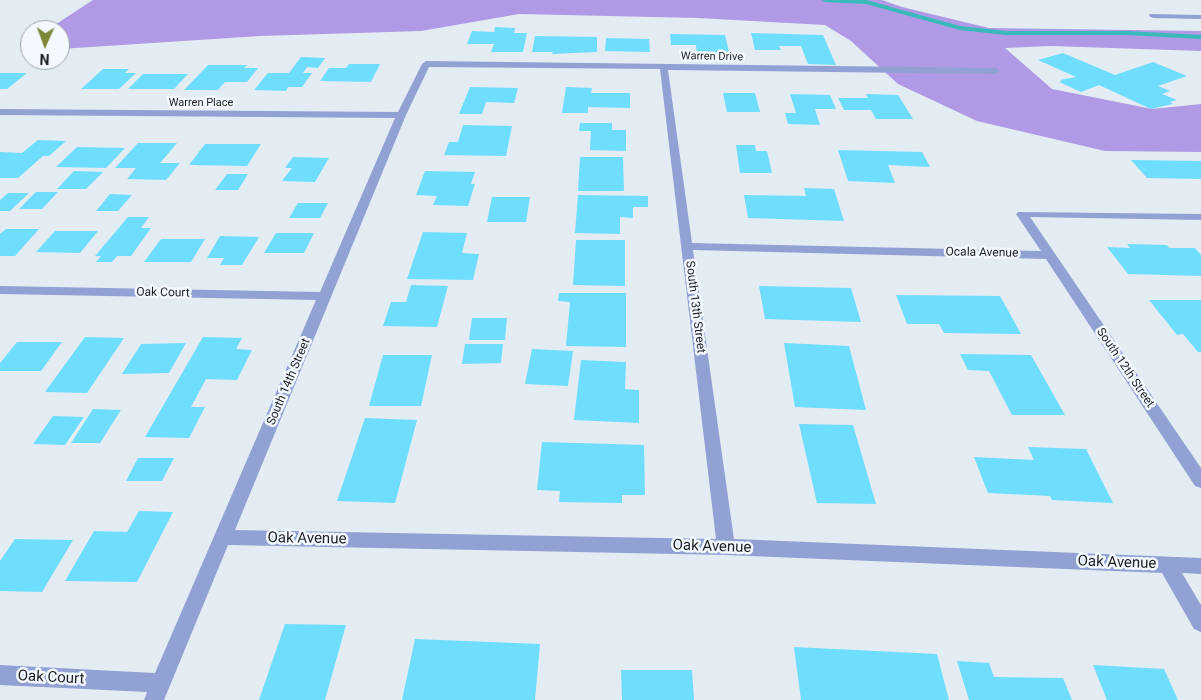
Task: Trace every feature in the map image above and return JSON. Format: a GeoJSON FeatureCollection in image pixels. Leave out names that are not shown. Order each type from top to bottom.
{"type":"FeatureCollection","features":[{"type":"Feature","properties":{"kind":"street"},"geometry":{"type":"LineString","coordinates":[[1153,16],[1201,17]]}},
{"type":"Feature","properties":{"kind":"street","name":"Warren Drive"},"geometry":{"type":"LineString","coordinates":[[426,64],[996,71]]}},
{"type":"Feature","properties":{"kind":"street","name":"South 14th Street"},"geometry":{"type":"LineString","coordinates":[[158,692],[401,115],[426,64]]}},
{"type":"Feature","properties":{"kind":"street","name":"South 13th Street"},"geometry":{"type":"LineString","coordinates":[[664,68],[726,546]]}},
{"type":"Feature","properties":{"kind":"street","name":"Warren Place"},"geometry":{"type":"LineString","coordinates":[[0,112],[401,115]]}},
{"type":"Feature","properties":{"kind":"street"},"geometry":{"type":"LineString","coordinates":[[1049,254],[1022,214],[1201,217]]}},
{"type":"Feature","properties":{"kind":"street","name":"Ocala Avenue"},"geometry":{"type":"LineString","coordinates":[[687,246],[1049,254]]}},
{"type":"Feature","properties":{"kind":"street","name":"South 12th Street"},"geometry":{"type":"LineString","coordinates":[[1049,254],[1201,481]]}},
{"type":"Feature","properties":{"kind":"street","name":"Oak Court"},"geometry":{"type":"LineString","coordinates":[[0,290],[326,296]]}},
{"type":"Feature","properties":{"kind":"street","name":"Oak Avenue"},"geometry":{"type":"LineString","coordinates":[[223,537],[726,546],[1201,566]]}},
{"type":"Feature","properties":{"kind":"street"},"geometry":{"type":"LineString","coordinates":[[1167,565],[1201,623]]}},
{"type":"Feature","properties":{"kind":"street","name":"Oak Court"},"geometry":{"type":"LineString","coordinates":[[0,675],[158,692]]}},
{"type":"Feature","properties":{"kind":"shaded area"},"geometry":{"type":"Polygon","coordinates":[[[93,0],[882,0],[902,7],[989,28],[1201,31],[1201,51],[1051,46],[1005,48],[1052,89],[1152,109],[1201,104],[1201,152],[1105,151],[977,121],[898,84],[851,41],[825,25],[698,18],[519,14],[421,31],[260,36],[70,48],[70,20],[62,20],[93,0]]]}},
{"type":"Feature","properties":{"kind":"building"},"geometry":{"type":"Polygon","coordinates":[[[495,27],[515,28],[514,33],[527,33],[523,52],[491,52],[494,44],[467,44],[472,31],[494,32],[495,27]]]}},
{"type":"Feature","properties":{"kind":"building"},"geometry":{"type":"Polygon","coordinates":[[[751,33],[823,35],[836,65],[808,64],[801,46],[779,46],[781,50],[755,50],[751,33]]]}},
{"type":"Feature","properties":{"kind":"building"},"geometry":{"type":"Polygon","coordinates":[[[670,34],[725,35],[730,56],[697,56],[696,45],[671,45],[670,34]]]}},
{"type":"Feature","properties":{"kind":"building"},"geometry":{"type":"Polygon","coordinates":[[[535,36],[597,37],[597,52],[552,54],[553,52],[532,52],[535,36]]]}},
{"type":"Feature","properties":{"kind":"building"},"geometry":{"type":"Polygon","coordinates":[[[606,38],[649,39],[650,52],[605,51],[606,38]]]}},
{"type":"Feature","properties":{"kind":"building"},"geometry":{"type":"Polygon","coordinates":[[[1063,53],[1115,75],[1153,62],[1187,76],[1158,86],[1170,91],[1162,94],[1177,100],[1170,102],[1173,104],[1151,109],[1099,85],[1081,92],[1059,82],[1062,81],[1060,80],[1076,77],[1038,60],[1063,53]]]}},
{"type":"Feature","properties":{"kind":"building"},"geometry":{"type":"Polygon","coordinates":[[[301,57],[325,58],[318,68],[307,67],[303,73],[312,73],[302,87],[288,87],[286,91],[254,90],[268,73],[289,73],[301,57]]]}},
{"type":"Feature","properties":{"kind":"building"},"geometry":{"type":"Polygon","coordinates":[[[349,64],[380,64],[371,82],[320,81],[329,68],[346,68],[349,64]]]}},
{"type":"Feature","properties":{"kind":"building"},"geometry":{"type":"Polygon","coordinates":[[[208,65],[247,65],[244,68],[258,68],[247,82],[225,82],[218,90],[184,90],[208,65]]]}},
{"type":"Feature","properties":{"kind":"building"},"geometry":{"type":"Polygon","coordinates":[[[103,69],[129,69],[125,73],[136,73],[119,89],[81,89],[103,69]]]}},
{"type":"Feature","properties":{"kind":"building"},"geometry":{"type":"Polygon","coordinates":[[[0,73],[27,73],[7,89],[0,89],[0,73]]]}},
{"type":"Feature","properties":{"kind":"building"},"geometry":{"type":"Polygon","coordinates":[[[143,74],[188,74],[174,89],[128,89],[143,74]]]}},
{"type":"Feature","properties":{"kind":"building"},"geometry":{"type":"Polygon","coordinates":[[[470,87],[518,88],[514,103],[486,102],[482,114],[459,114],[470,87]]]}},
{"type":"Feature","properties":{"kind":"building"},"geometry":{"type":"Polygon","coordinates":[[[566,87],[592,88],[591,93],[630,93],[630,108],[588,107],[588,113],[562,113],[566,87]]]}},
{"type":"Feature","properties":{"kind":"building"},"geometry":{"type":"Polygon","coordinates":[[[723,93],[755,93],[760,112],[727,112],[723,93]]]}},
{"type":"Feature","properties":{"kind":"building"},"geometry":{"type":"Polygon","coordinates":[[[790,94],[830,95],[836,109],[815,109],[820,125],[788,124],[785,113],[796,113],[790,94]]]}},
{"type":"Feature","properties":{"kind":"building"},"geometry":{"type":"Polygon","coordinates":[[[866,94],[898,95],[913,119],[876,119],[871,110],[844,110],[838,98],[868,98],[866,94]]]}},
{"type":"Feature","properties":{"kind":"building"},"geometry":{"type":"Polygon","coordinates":[[[580,123],[612,123],[612,130],[626,130],[626,151],[590,150],[591,131],[579,131],[580,123]]]}},
{"type":"Feature","properties":{"kind":"building"},"geometry":{"type":"Polygon","coordinates":[[[463,125],[512,126],[506,156],[444,155],[449,142],[458,142],[463,125]]]}},
{"type":"Feature","properties":{"kind":"building"},"geometry":{"type":"Polygon","coordinates":[[[38,140],[66,141],[49,156],[43,156],[18,178],[0,178],[0,152],[22,153],[38,140]]]}},
{"type":"Feature","properties":{"kind":"building"},"geometry":{"type":"Polygon","coordinates":[[[138,143],[177,143],[160,163],[180,163],[166,180],[127,179],[136,168],[115,168],[138,143]]]}},
{"type":"Feature","properties":{"kind":"building"},"geometry":{"type":"Polygon","coordinates":[[[205,144],[261,144],[247,166],[189,165],[205,144]]]}},
{"type":"Feature","properties":{"kind":"building"},"geometry":{"type":"Polygon","coordinates":[[[736,145],[755,145],[756,151],[767,151],[772,173],[740,173],[736,145]]]}},
{"type":"Feature","properties":{"kind":"building"},"geometry":{"type":"Polygon","coordinates":[[[77,147],[125,148],[106,168],[56,167],[77,147]]]}},
{"type":"Feature","properties":{"kind":"building"},"geometry":{"type":"Polygon","coordinates":[[[838,150],[922,152],[930,167],[888,165],[895,183],[848,181],[838,150]]]}},
{"type":"Feature","properties":{"kind":"building"},"geometry":{"type":"Polygon","coordinates":[[[293,157],[329,158],[315,182],[282,181],[292,168],[285,168],[293,157]]]}},
{"type":"Feature","properties":{"kind":"building"},"geometry":{"type":"Polygon","coordinates":[[[580,157],[623,157],[624,191],[578,191],[580,157]]]}},
{"type":"Feature","properties":{"kind":"building"},"geometry":{"type":"Polygon","coordinates":[[[1131,160],[1201,161],[1201,179],[1147,178],[1131,160]]]}},
{"type":"Feature","properties":{"kind":"building"},"geometry":{"type":"Polygon","coordinates":[[[74,171],[103,172],[86,189],[57,189],[74,171]]]}},
{"type":"Feature","properties":{"kind":"building"},"geometry":{"type":"Polygon","coordinates":[[[425,171],[475,172],[471,184],[475,184],[468,206],[433,205],[437,196],[416,195],[425,171]]]}},
{"type":"Feature","properties":{"kind":"building"},"geometry":{"type":"Polygon","coordinates":[[[227,174],[248,174],[238,190],[215,190],[227,174]]]}},
{"type":"Feature","properties":{"kind":"building"},"geometry":{"type":"Polygon","coordinates":[[[804,188],[834,189],[844,221],[748,218],[744,195],[806,196],[804,188]]]}},
{"type":"Feature","properties":{"kind":"building"},"geometry":{"type":"Polygon","coordinates":[[[36,192],[58,192],[42,209],[19,209],[36,192]]]}},
{"type":"Feature","properties":{"kind":"building"},"geometry":{"type":"Polygon","coordinates":[[[8,193],[29,193],[10,211],[0,211],[0,200],[8,193]]]}},
{"type":"Feature","properties":{"kind":"building"},"geometry":{"type":"Polygon","coordinates":[[[110,194],[132,195],[118,211],[96,211],[110,194]]]}},
{"type":"Feature","properties":{"kind":"building"},"geometry":{"type":"Polygon","coordinates":[[[578,195],[648,196],[648,207],[633,207],[633,218],[620,217],[620,234],[575,233],[578,195]]]}},
{"type":"Feature","properties":{"kind":"building"},"geometry":{"type":"Polygon","coordinates":[[[492,197],[530,197],[526,222],[487,222],[492,197]]]}},
{"type":"Feature","properties":{"kind":"building"},"geometry":{"type":"Polygon","coordinates":[[[298,203],[328,203],[320,218],[289,218],[298,203]]]}},
{"type":"Feature","properties":{"kind":"building"},"geometry":{"type":"Polygon","coordinates":[[[128,217],[149,217],[141,228],[151,228],[131,256],[117,256],[112,262],[96,262],[101,256],[95,256],[128,217]]]}},
{"type":"Feature","properties":{"kind":"building"},"geometry":{"type":"Polygon","coordinates":[[[6,229],[39,229],[15,256],[0,256],[0,234],[6,229]]]}},
{"type":"Feature","properties":{"kind":"building"},"geometry":{"type":"Polygon","coordinates":[[[55,231],[98,231],[80,253],[36,252],[55,231]]]}},
{"type":"Feature","properties":{"kind":"building"},"geometry":{"type":"Polygon","coordinates":[[[423,232],[467,233],[462,253],[479,254],[473,280],[407,279],[423,232]]]}},
{"type":"Feature","properties":{"kind":"building"},"geometry":{"type":"Polygon","coordinates":[[[276,233],[314,233],[304,253],[264,253],[276,233]]]}},
{"type":"Feature","properties":{"kind":"building"},"geometry":{"type":"Polygon","coordinates":[[[220,236],[259,237],[242,265],[220,265],[224,258],[207,258],[220,236]]]}},
{"type":"Feature","properties":{"kind":"building"},"geometry":{"type":"Polygon","coordinates":[[[161,239],[205,239],[191,262],[144,262],[161,239]]]}},
{"type":"Feature","properties":{"kind":"building"},"geometry":{"type":"Polygon","coordinates":[[[576,240],[625,240],[625,286],[573,285],[576,240]]]}},
{"type":"Feature","properties":{"kind":"building"},"geometry":{"type":"Polygon","coordinates":[[[1127,244],[1167,245],[1169,248],[1195,248],[1201,255],[1201,276],[1128,274],[1107,247],[1130,248],[1127,244]]]}},
{"type":"Feature","properties":{"kind":"building"},"geometry":{"type":"Polygon","coordinates":[[[411,285],[448,286],[437,327],[383,326],[391,302],[406,302],[411,285]]]}},
{"type":"Feature","properties":{"kind":"building"},"geometry":{"type":"Polygon","coordinates":[[[759,286],[851,288],[861,322],[765,319],[759,286]]]}},
{"type":"Feature","properties":{"kind":"building"},"geometry":{"type":"Polygon","coordinates":[[[559,293],[626,293],[626,347],[566,346],[570,302],[558,301],[559,293]]]}},
{"type":"Feature","properties":{"kind":"building"},"geometry":{"type":"Polygon","coordinates":[[[896,295],[1000,296],[1021,334],[944,333],[939,324],[907,324],[896,295]]]}},
{"type":"Feature","properties":{"kind":"building"},"geometry":{"type":"Polygon","coordinates":[[[1149,300],[1201,300],[1201,352],[1198,352],[1183,334],[1177,335],[1149,300]]]}},
{"type":"Feature","properties":{"kind":"building"},"geometry":{"type":"Polygon","coordinates":[[[472,318],[507,318],[505,340],[469,340],[472,318]]]}},
{"type":"Feature","properties":{"kind":"building"},"geometry":{"type":"Polygon","coordinates":[[[85,337],[124,338],[87,393],[45,392],[85,337]]]}},
{"type":"Feature","properties":{"kind":"building"},"geometry":{"type":"Polygon","coordinates":[[[203,337],[242,338],[236,349],[252,350],[237,380],[206,379],[191,407],[205,407],[189,438],[145,437],[203,337]]]}},
{"type":"Feature","properties":{"kind":"building"},"geometry":{"type":"Polygon","coordinates":[[[17,342],[62,342],[41,371],[0,371],[0,363],[17,342]]]}},
{"type":"Feature","properties":{"kind":"building"},"geometry":{"type":"Polygon","coordinates":[[[186,343],[169,373],[122,374],[141,344],[186,343]]]}},
{"type":"Feature","properties":{"kind":"building"},"geometry":{"type":"Polygon","coordinates":[[[784,343],[849,346],[866,410],[795,407],[784,343]]]}},
{"type":"Feature","properties":{"kind":"building"},"geometry":{"type":"Polygon","coordinates":[[[465,344],[503,344],[501,363],[462,364],[465,344]]]}},
{"type":"Feature","properties":{"kind":"building"},"geometry":{"type":"Polygon","coordinates":[[[532,349],[573,351],[568,386],[525,384],[532,349]]]}},
{"type":"Feature","properties":{"kind":"building"},"geometry":{"type":"Polygon","coordinates":[[[960,354],[1031,355],[1065,415],[1012,415],[989,371],[968,370],[960,354]]]}},
{"type":"Feature","properties":{"kind":"building"},"geometry":{"type":"Polygon","coordinates":[[[383,355],[432,355],[421,406],[369,406],[383,355]]]}},
{"type":"Feature","properties":{"kind":"building"},"geometry":{"type":"Polygon","coordinates":[[[581,360],[626,362],[625,389],[639,390],[639,423],[574,420],[581,360]]]}},
{"type":"Feature","properties":{"kind":"building"},"geometry":{"type":"Polygon","coordinates":[[[93,409],[121,410],[100,443],[71,443],[93,409]]]}},
{"type":"Feature","properties":{"kind":"building"},"geometry":{"type":"Polygon","coordinates":[[[53,416],[84,417],[65,445],[33,444],[53,416]]]}},
{"type":"Feature","properties":{"kind":"building"},"geometry":{"type":"Polygon","coordinates":[[[365,418],[417,420],[395,503],[337,501],[365,418]]]}},
{"type":"Feature","properties":{"kind":"building"},"geometry":{"type":"Polygon","coordinates":[[[799,424],[853,425],[876,504],[817,503],[799,424]]]}},
{"type":"Feature","properties":{"kind":"building"},"geometry":{"type":"Polygon","coordinates":[[[542,442],[644,445],[645,495],[622,495],[622,503],[559,502],[560,491],[537,490],[542,442]]]}},
{"type":"Feature","properties":{"kind":"building"},"geometry":{"type":"Polygon","coordinates":[[[1028,447],[1086,449],[1113,503],[1052,500],[1050,496],[988,493],[974,457],[1034,460],[1028,447]]]}},
{"type":"Feature","properties":{"kind":"building"},"geometry":{"type":"Polygon","coordinates":[[[138,458],[174,458],[162,481],[126,481],[138,458]]]}},
{"type":"Feature","properties":{"kind":"building"},"geometry":{"type":"Polygon","coordinates":[[[139,511],[173,512],[137,582],[65,581],[94,531],[127,532],[139,511]]]}},
{"type":"Feature","properties":{"kind":"building"},"geometry":{"type":"Polygon","coordinates":[[[15,539],[73,540],[42,592],[0,591],[0,561],[15,539]]]}},
{"type":"Feature","properties":{"kind":"building"},"geometry":{"type":"Polygon","coordinates":[[[285,624],[346,625],[325,700],[259,700],[285,624]]]}},
{"type":"Feature","properties":{"kind":"building"},"geometry":{"type":"Polygon","coordinates":[[[415,639],[540,644],[535,700],[402,700],[415,639]]]}},
{"type":"Feature","properties":{"kind":"building"},"geometry":{"type":"Polygon","coordinates":[[[794,647],[937,654],[949,700],[801,700],[794,647]]]}},
{"type":"Feature","properties":{"kind":"building"},"geometry":{"type":"Polygon","coordinates":[[[957,661],[989,663],[994,677],[1063,678],[1072,700],[969,700],[957,661]]]}},
{"type":"Feature","properties":{"kind":"building"},"geometry":{"type":"Polygon","coordinates":[[[1093,665],[1164,669],[1178,700],[1107,700],[1093,665]]]}},
{"type":"Feature","properties":{"kind":"building"},"geometry":{"type":"Polygon","coordinates":[[[621,670],[692,670],[694,700],[622,700],[621,670]]]}},
{"type":"Feature","properties":{"kind":"waterway"},"geometry":{"type":"LineString","coordinates":[[825,0],[866,2],[960,28],[1006,33],[1127,33],[1201,37]]}}]}
